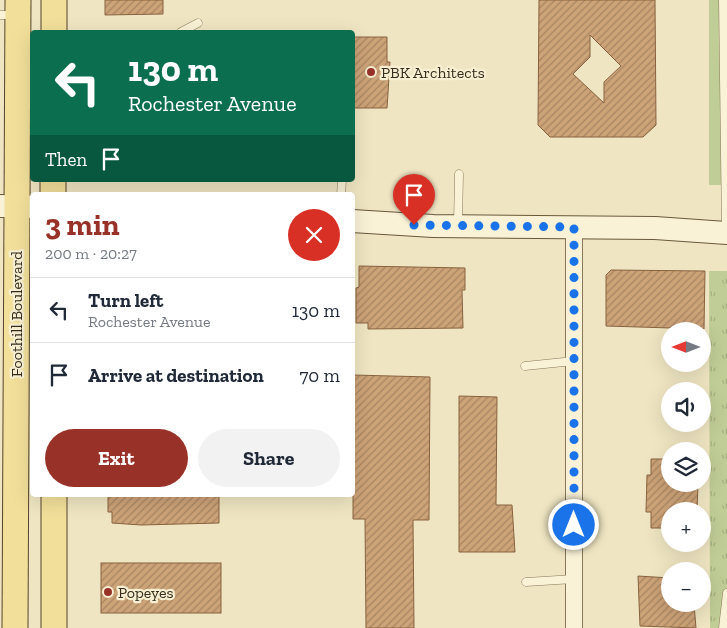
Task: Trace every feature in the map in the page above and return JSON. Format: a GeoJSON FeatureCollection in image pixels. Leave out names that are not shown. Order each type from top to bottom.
{"type":"FeatureCollection","features":[{"type":"Feature","properties":{"kind":"main road"},"geometry":{"type":"LineString","coordinates":[[54,0],[54,30]]}},
{"type":"Feature","properties":{"kind":"main road","name":"Foothill Boulevard"},"geometry":{"type":"LineString","coordinates":[[12,10],[16,207],[15,628]]}},
{"type":"Feature","properties":{"kind":"main road"},"geometry":{"type":"LineString","coordinates":[[355,221],[458,226],[655,228],[726,232]]}},
{"type":"Feature","properties":{"kind":"main road"},"geometry":{"type":"LineString","coordinates":[[54,497],[54,628]]}},
{"type":"Feature","properties":{"kind":"street"},"geometry":{"type":"LineString","coordinates":[[574,227],[574,628]]}},
{"type":"Feature","properties":{"kind":"lane"},"geometry":{"type":"LineString","coordinates":[[723,0],[726,232]]}},
{"type":"Feature","properties":{"kind":"lane"},"geometry":{"type":"LineString","coordinates":[[185,30],[198,23]]}},
{"type":"Feature","properties":{"kind":"lane"},"geometry":{"type":"LineString","coordinates":[[458,174],[458,226]]}},
{"type":"Feature","properties":{"kind":"lane"},"geometry":{"type":"LineString","coordinates":[[525,366],[574,361]]}},
{"type":"Feature","properties":{"kind":"lane"},"geometry":{"type":"LineString","coordinates":[[526,582],[574,579]]}},
{"type":"Feature","properties":{"kind":"lane"},"geometry":{"type":"LineString","coordinates":[[723,628],[727,593]]}},
{"type":"Feature","properties":{"kind":"green space"},"geometry":{"type":"Polygon","coordinates":[[[709,0],[727,0],[727,185],[709,185],[709,0]]]}},
{"type":"Feature","properties":{"kind":"green space"},"geometry":{"type":"Polygon","coordinates":[[[709,271],[727,271],[727,628],[710,628],[711,382],[709,382],[709,372],[711,372],[711,322],[709,322],[709,271]]]}},
{"type":"Feature","properties":{"kind":"building"},"geometry":{"type":"Polygon","coordinates":[[[105,0],[163,0],[163,14],[105,15],[105,0]]]}},
{"type":"Feature","properties":{"kind":"building"},"geometry":{"type":"Polygon","coordinates":[[[539,0],[655,0],[656,125],[643,137],[550,137],[538,125],[539,0]],[[590,35],[590,57],[573,74],[604,103],[604,82],[621,66],[590,35]]]}},
{"type":"Feature","properties":{"kind":"building","name":"PBK Architects"},"geometry":{"type":"Polygon","coordinates":[[[355,37],[387,37],[387,62],[390,62],[387,108],[355,108],[355,37]]]}},
{"type":"Feature","properties":{"kind":"building"},"geometry":{"type":"Polygon","coordinates":[[[359,266],[465,268],[465,290],[462,290],[463,328],[368,329],[368,323],[356,323],[356,288],[359,287],[359,266]]]}},
{"type":"Feature","properties":{"kind":"building"},"geometry":{"type":"Polygon","coordinates":[[[611,270],[705,271],[704,322],[661,322],[661,328],[606,326],[606,275],[611,270]]]}},
{"type":"Feature","properties":{"kind":"building"},"geometry":{"type":"Polygon","coordinates":[[[355,375],[430,377],[429,520],[413,520],[414,628],[366,628],[365,519],[353,519],[353,497],[355,497],[355,375]]]}},
{"type":"Feature","properties":{"kind":"building"},"geometry":{"type":"Polygon","coordinates":[[[459,396],[497,397],[496,505],[512,505],[515,552],[459,552],[459,396]]]}},
{"type":"Feature","properties":{"kind":"building"},"geometry":{"type":"Polygon","coordinates":[[[651,459],[661,459],[661,492],[698,492],[697,502],[661,502],[661,528],[651,528],[651,512],[646,512],[647,475],[651,475],[651,459]]]}},
{"type":"Feature","properties":{"kind":"building"},"geometry":{"type":"Polygon","coordinates":[[[108,497],[219,497],[219,523],[141,525],[112,523],[112,512],[108,512],[108,497]]]}},
{"type":"Feature","properties":{"kind":"building"},"geometry":{"type":"Polygon","coordinates":[[[101,563],[221,563],[221,613],[101,613],[101,563]]]}},
{"type":"Feature","properties":{"kind":"building"},"geometry":{"type":"Polygon","coordinates":[[[638,576],[661,577],[661,612],[695,612],[696,628],[640,626],[638,576]]]}},
{"type":"Feature","properties":{"kind":"place","name":"PBK Architects"},"geometry":{"type":"Point","coordinates":[371,72]}},
{"type":"Feature","properties":{"kind":"place","name":"Popeyes"},"geometry":{"type":"Point","coordinates":[108,592]}},
{"type":"Feature","properties":{"kind":"route"},"geometry":{"type":"LineString","coordinates":[[414,225],[574,227],[574,525]]}}]}
